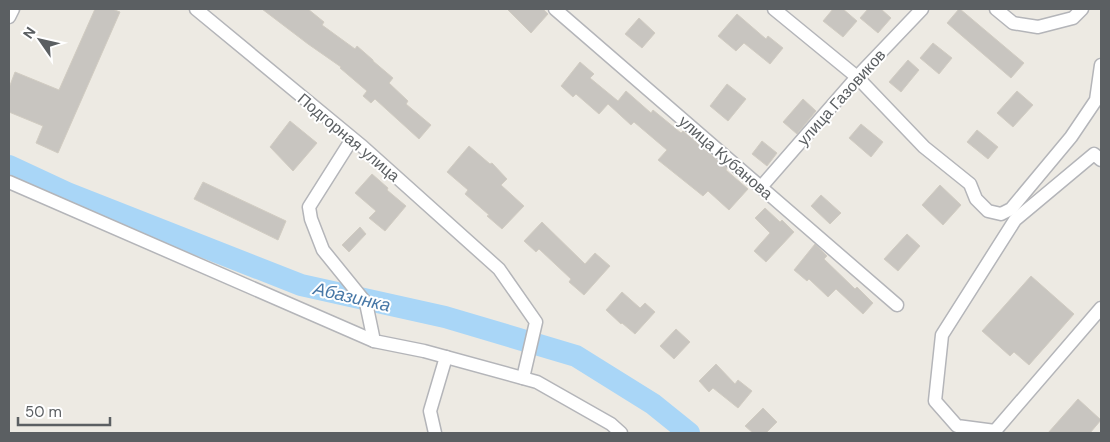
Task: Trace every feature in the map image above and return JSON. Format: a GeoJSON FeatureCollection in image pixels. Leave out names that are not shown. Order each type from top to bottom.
{"type":"FeatureCollection","features":[{"type":"Feature","properties":{"kind":"street"},"geometry":{"type":"LineString","coordinates":[[9,17],[13,9]]}},
{"type":"Feature","properties":{"kind":"street","name":"Подгорная улица"},"geometry":{"type":"LineString","coordinates":[[196,9],[363,147],[498,269],[536,322],[523,378]]}},
{"type":"Feature","properties":{"kind":"street","name":"улица Кубанова"},"geometry":{"type":"LineString","coordinates":[[555,9],[897,305]]}},
{"type":"Feature","properties":{"kind":"street"},"geometry":{"type":"LineString","coordinates":[[774,9],[857,77],[924,147],[970,184],[976,199],[988,211],[1001,214],[1011,209],[1071,137],[1096,100],[1101,65]]}},
{"type":"Feature","properties":{"kind":"street","name":"улица Газовиков"},"geometry":{"type":"LineString","coordinates":[[761,187],[857,77],[922,9]]}},
{"type":"Feature","properties":{"kind":"street"},"geometry":{"type":"LineString","coordinates":[[996,9],[1013,23],[1038,27],[1074,18],[1082,9]]}},
{"type":"Feature","properties":{"kind":"street"},"geometry":{"type":"LineString","coordinates":[[352,139],[309,207],[311,219],[323,250],[366,303],[374,341]]}},
{"type":"Feature","properties":{"kind":"street"},"geometry":{"type":"LineString","coordinates":[[1101,160],[1094,154],[1015,220],[942,335],[935,400],[957,426],[995,432],[1101,308]]}},
{"type":"Feature","properties":{"kind":"street"},"geometry":{"type":"LineString","coordinates":[[9,182],[374,341],[424,351],[537,382],[603,419],[621,433]]}},
{"type":"Feature","properties":{"kind":"street"},"geometry":{"type":"LineString","coordinates":[[435,433],[430,411],[446,357]]}},
{"type":"Feature","properties":{"kind":"building"},"geometry":{"type":"Polygon","coordinates":[[[95,9],[112,9],[120,12],[58,153],[36,143],[43,126],[9,112],[9,88],[15,72],[59,90],[95,9]]]}},
{"type":"Feature","properties":{"kind":"building"},"geometry":{"type":"Polygon","coordinates":[[[262,9],[308,9],[324,22],[322,25],[355,49],[357,46],[393,78],[389,83],[408,101],[406,104],[431,125],[419,139],[375,99],[371,103],[363,96],[367,91],[341,67],[262,9]]]}},
{"type":"Feature","properties":{"kind":"building"},"geometry":{"type":"Polygon","coordinates":[[[507,9],[543,9],[548,14],[531,33],[507,9]]]}},
{"type":"Feature","properties":{"kind":"building"},"geometry":{"type":"Polygon","coordinates":[[[833,9],[843,9],[857,21],[843,37],[823,21],[833,9]]]}},
{"type":"Feature","properties":{"kind":"building"},"geometry":{"type":"Polygon","coordinates":[[[868,9],[881,9],[891,18],[878,33],[860,18],[868,9]]]}},
{"type":"Feature","properties":{"kind":"building"},"geometry":{"type":"Polygon","coordinates":[[[959,9],[1024,63],[1011,78],[947,23],[959,9]]]}},
{"type":"Feature","properties":{"kind":"building"},"geometry":{"type":"Polygon","coordinates":[[[737,14],[766,39],[768,36],[783,48],[770,64],[744,43],[736,51],[718,36],[737,14]]]}},
{"type":"Feature","properties":{"kind":"building"},"geometry":{"type":"Polygon","coordinates":[[[639,18],[655,33],[642,48],[625,34],[639,18]]]}},
{"type":"Feature","properties":{"kind":"building"},"geometry":{"type":"Polygon","coordinates":[[[933,43],[952,58],[939,74],[920,58],[933,43]]]}},
{"type":"Feature","properties":{"kind":"building"},"geometry":{"type":"Polygon","coordinates":[[[908,60],[919,70],[901,92],[889,82],[908,60]]]}},
{"type":"Feature","properties":{"kind":"building"},"geometry":{"type":"Polygon","coordinates":[[[580,62],[594,74],[590,78],[618,101],[626,91],[651,113],[653,110],[681,133],[683,131],[727,168],[726,170],[748,189],[729,210],[708,191],[703,196],[658,160],[667,150],[634,122],[631,125],[608,104],[599,114],[576,94],[573,97],[561,86],[580,62]]]}},
{"type":"Feature","properties":{"kind":"building"},"geometry":{"type":"Polygon","coordinates":[[[727,84],[746,99],[728,121],[710,106],[727,84]]]}},
{"type":"Feature","properties":{"kind":"building"},"geometry":{"type":"Polygon","coordinates":[[[1017,91],[1033,105],[1013,127],[997,113],[1017,91]]]}},
{"type":"Feature","properties":{"kind":"building"},"geometry":{"type":"Polygon","coordinates":[[[803,99],[816,111],[797,134],[783,122],[803,99]]]}},
{"type":"Feature","properties":{"kind":"building"},"geometry":{"type":"Polygon","coordinates":[[[290,121],[317,143],[293,171],[270,147],[290,121]]]}},
{"type":"Feature","properties":{"kind":"building"},"geometry":{"type":"Polygon","coordinates":[[[861,124],[883,142],[871,157],[849,138],[861,124]]]}},
{"type":"Feature","properties":{"kind":"building"},"geometry":{"type":"Polygon","coordinates":[[[977,130],[998,147],[988,159],[967,142],[977,130]]]}},
{"type":"Feature","properties":{"kind":"building"},"geometry":{"type":"Polygon","coordinates":[[[762,141],[777,153],[767,166],[752,154],[762,141]]]}},
{"type":"Feature","properties":{"kind":"building"},"geometry":{"type":"Polygon","coordinates":[[[469,146],[490,164],[492,163],[507,179],[501,185],[524,206],[502,229],[465,194],[468,190],[447,172],[469,146]]]}},
{"type":"Feature","properties":{"kind":"building"},"geometry":{"type":"Polygon","coordinates":[[[372,174],[406,206],[385,231],[369,218],[376,211],[355,193],[372,174]]]}},
{"type":"Feature","properties":{"kind":"building"},"geometry":{"type":"Polygon","coordinates":[[[203,182],[286,221],[278,240],[194,199],[203,182]]]}},
{"type":"Feature","properties":{"kind":"building"},"geometry":{"type":"Polygon","coordinates":[[[940,185],[961,205],[943,225],[922,205],[940,185]]]}},
{"type":"Feature","properties":{"kind":"building"},"geometry":{"type":"Polygon","coordinates":[[[821,195],[841,213],[830,224],[811,206],[821,195]]]}},
{"type":"Feature","properties":{"kind":"building"},"geometry":{"type":"Polygon","coordinates":[[[765,208],[780,222],[782,220],[794,232],[766,262],[754,251],[770,233],[755,218],[765,208]]]}},
{"type":"Feature","properties":{"kind":"building"},"geometry":{"type":"Polygon","coordinates":[[[542,222],[585,264],[595,253],[610,266],[584,295],[569,282],[571,279],[539,249],[536,252],[524,241],[542,222]]]}},
{"type":"Feature","properties":{"kind":"building"},"geometry":{"type":"Polygon","coordinates":[[[360,227],[366,234],[349,252],[342,245],[360,227]]]}},
{"type":"Feature","properties":{"kind":"building"},"geometry":{"type":"Polygon","coordinates":[[[907,234],[920,246],[898,271],[884,259],[907,234]]]}},
{"type":"Feature","properties":{"kind":"building"},"geometry":{"type":"Polygon","coordinates":[[[815,244],[827,256],[824,259],[855,289],[857,287],[873,303],[863,314],[836,289],[828,297],[809,279],[807,281],[794,270],[815,244]]]}},
{"type":"Feature","properties":{"kind":"building"},"geometry":{"type":"Polygon","coordinates":[[[1031,276],[1074,314],[1029,365],[1014,352],[1010,356],[982,331],[1031,276]]]}},
{"type":"Feature","properties":{"kind":"building"},"geometry":{"type":"Polygon","coordinates":[[[622,292],[640,308],[645,303],[655,312],[635,334],[606,310],[622,292]]]}},
{"type":"Feature","properties":{"kind":"building"},"geometry":{"type":"Polygon","coordinates":[[[676,329],[690,342],[674,359],[660,346],[676,329]]]}},
{"type":"Feature","properties":{"kind":"building"},"geometry":{"type":"Polygon","coordinates":[[[716,364],[735,384],[738,380],[752,391],[738,408],[713,388],[709,392],[699,381],[716,364]]]}},
{"type":"Feature","properties":{"kind":"building"},"geometry":{"type":"Polygon","coordinates":[[[1078,399],[1101,420],[1090,433],[1048,433],[1078,399]]]}},
{"type":"Feature","properties":{"kind":"building"},"geometry":{"type":"Polygon","coordinates":[[[763,408],[777,422],[766,433],[753,433],[745,426],[763,408]]]}},
{"type":"Feature","properties":{"kind":"waterway","name":"Абазинка"},"geometry":{"type":"LineString","coordinates":[[9,166],[67,193],[301,285],[445,317],[576,356],[653,404],[689,433]]}}]}
